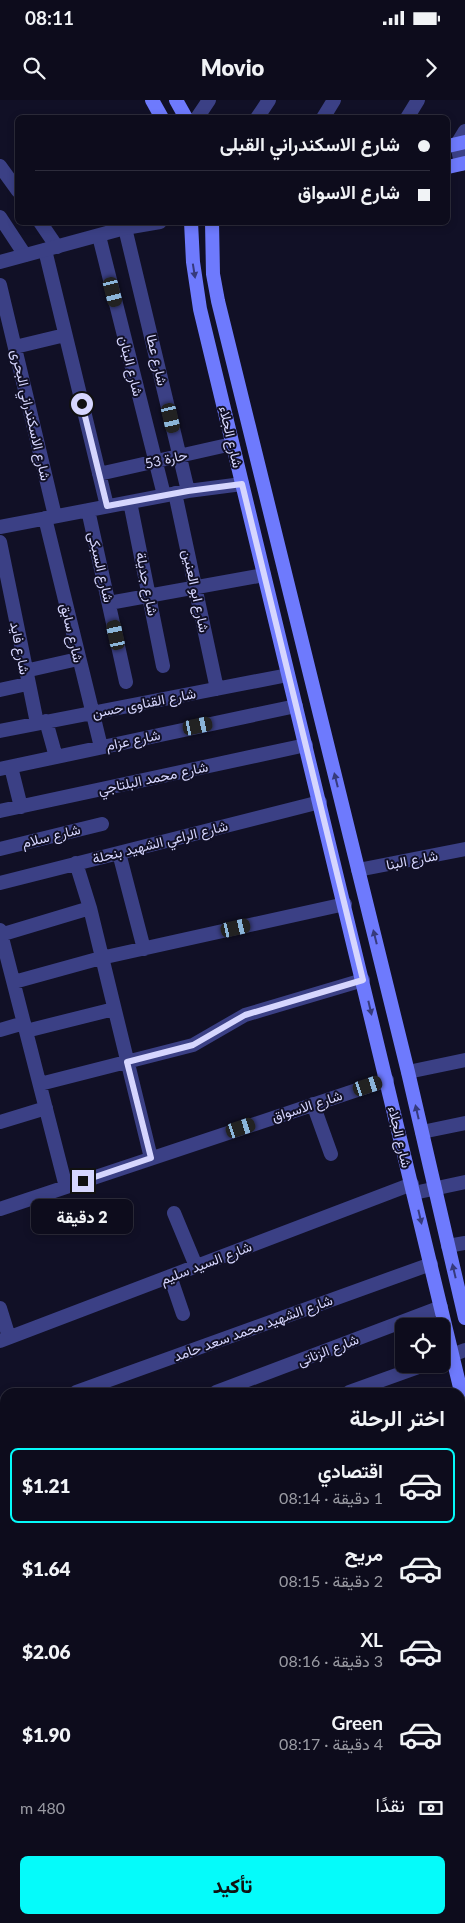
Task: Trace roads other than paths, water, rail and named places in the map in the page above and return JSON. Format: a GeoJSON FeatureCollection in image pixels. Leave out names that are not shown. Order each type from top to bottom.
{"type":"FeatureCollection","features":[{"type":"Feature","properties":{"kind":"main road"},"geometry":{"type":"LineString","coordinates":[[152,100],[160,115]]}},
{"type":"Feature","properties":{"kind":"main road"},"geometry":{"type":"LineString","coordinates":[[176,100],[184,115]]}},
{"type":"Feature","properties":{"kind":"main road","name":"شارع الجلاء"},"geometry":{"type":"LineString","coordinates":[[191,225],[193,262],[200,309],[461,1388]]}},
{"type":"Feature","properties":{"kind":"main road","name":"شارع الجلاء"},"geometry":{"type":"LineString","coordinates":[[212,225],[213,274],[218,301],[408,1072],[465,1318]]}},
{"type":"Feature","properties":{"kind":"main road"},"geometry":{"type":"LineString","coordinates":[[331,846],[351,841]]}},
{"type":"Feature","properties":{"kind":"street"},"geometry":{"type":"LineString","coordinates":[[199,115],[209,100]]}},
{"type":"Feature","properties":{"kind":"street"},"geometry":{"type":"LineString","coordinates":[[259,115],[269,100]]}},
{"type":"Feature","properties":{"kind":"street"},"geometry":{"type":"LineString","coordinates":[[325,115],[334,100]]}},
{"type":"Feature","properties":{"kind":"street"},"geometry":{"type":"LineString","coordinates":[[409,115],[418,100]]}},
{"type":"Feature","properties":{"kind":"street"},"geometry":{"type":"LineString","coordinates":[[458,165],[457,144],[465,131]]}},
{"type":"Feature","properties":{"kind":"street"},"geometry":{"type":"LineString","coordinates":[[0,166],[15,187]]}},
{"type":"Feature","properties":{"kind":"street"},"geometry":{"type":"LineString","coordinates":[[0,217],[25,255]]}},
{"type":"Feature","properties":{"kind":"street"},"geometry":{"type":"LineString","coordinates":[[41,225],[51,248],[66,335],[107,506]]}},
{"type":"Feature","properties":{"kind":"street"},"geometry":{"type":"LineString","coordinates":[[0,262],[142,225]]}},
{"type":"Feature","properties":{"kind":"street","name":"شارع عطا"},"geometry":{"type":"LineString","coordinates":[[125,228],[180,456],[175,493]]}},
{"type":"Feature","properties":{"kind":"street","name":"شارع البنان"},"geometry":{"type":"LineString","coordinates":[[99,236],[155,462],[175,493]]}},
{"type":"Feature","properties":{"kind":"street","name":"شارع الاسكندراني البحرى"},"geometry":{"type":"LineString","coordinates":[[0,285],[15,347],[50,517]]}},
{"type":"Feature","properties":{"kind":"street"},"geometry":{"type":"LineString","coordinates":[[15,347],[66,335]]}},
{"type":"Feature","properties":{"kind":"street","name":"حارة 53"},"geometry":{"type":"LineString","coordinates":[[99,474],[232,444]]}},
{"type":"Feature","properties":{"kind":"street"},"geometry":{"type":"LineString","coordinates":[[0,527],[175,493],[242,484]]}},
{"type":"Feature","properties":{"kind":"street","name":"شارع ابو العنين"},"geometry":{"type":"LineString","coordinates":[[175,493],[217,689]]}},
{"type":"Feature","properties":{"kind":"street","name":"شارع جديلة"},"geometry":{"type":"LineString","coordinates":[[130,502],[163,666]]}},
{"type":"Feature","properties":{"kind":"street","name":"شارع السبكى"},"geometry":{"type":"LineString","coordinates":[[88,510],[126,682]]}},
{"type":"Feature","properties":{"kind":"street","name":"شارع سابق"},"geometry":{"type":"LineString","coordinates":[[50,517],[78,659],[101,747]]}},
{"type":"Feature","properties":{"kind":"street","name":"شارع فايد"},"geometry":{"type":"LineString","coordinates":[[0,542],[26,678],[41,722],[56,757]]}},
{"type":"Feature","properties":{"kind":"street"},"geometry":{"type":"LineString","coordinates":[[109,603],[264,575]]}},
{"type":"Feature","properties":{"kind":"street"},"geometry":{"type":"LineString","coordinates":[[0,690],[26,678],[78,659]]}},
{"type":"Feature","properties":{"kind":"street","name":"شارع القناوى حسن"},"geometry":{"type":"LineString","coordinates":[[0,731],[288,675]]}},
{"type":"Feature","properties":{"kind":"street","name":"شارع عزام"},"geometry":{"type":"LineString","coordinates":[[5,768],[296,706]]}},
{"type":"Feature","properties":{"kind":"street","name":"شارع محمد البلتاجي"},"geometry":{"type":"LineString","coordinates":[[0,811],[306,745]]}},
{"type":"Feature","properties":{"kind":"street"},"geometry":{"type":"LineString","coordinates":[[5,768],[21,807]]}},
{"type":"Feature","properties":{"kind":"street","name":"شارع الراعي الشهيد بنحلة"},"geometry":{"type":"LineString","coordinates":[[0,883],[320,802]]}},
{"type":"Feature","properties":{"kind":"street","name":"شارع سلام"},"geometry":{"type":"LineString","coordinates":[[0,849],[102,824]]}},
{"type":"Feature","properties":{"kind":"street","name":"شارع البنا"},"geometry":{"type":"LineString","coordinates":[[358,870],[465,849]]}},
{"type":"Feature","properties":{"kind":"street"},"geometry":{"type":"LineString","coordinates":[[119,853],[144,949]]}},
{"type":"Feature","properties":{"kind":"street"},"geometry":{"type":"LineString","coordinates":[[76,863],[90,908],[151,1158]]}},
{"type":"Feature","properties":{"kind":"street"},"geometry":{"type":"LineString","coordinates":[[14,982],[101,958],[345,904]]}},
{"type":"Feature","properties":{"kind":"street"},"geometry":{"type":"LineString","coordinates":[[66,1187],[0,933],[90,908]]}},
{"type":"Feature","properties":{"kind":"street"},"geometry":{"type":"LineString","coordinates":[[40,1084],[193,1045],[245,1015],[363,980]]}},
{"type":"Feature","properties":{"kind":"street"},"geometry":{"type":"LineString","coordinates":[[0,1030],[25,1027],[114,1009]]}},
{"type":"Feature","properties":{"kind":"street"},"geometry":{"type":"LineString","coordinates":[[408,1072],[465,1060]]}},
{"type":"Feature","properties":{"kind":"street","name":"شارع الاسواق"},"geometry":{"type":"LineString","coordinates":[[0,1209],[387,1080]]}},
{"type":"Feature","properties":{"kind":"street"},"geometry":{"type":"LineString","coordinates":[[313,1104],[330,1154]]}},
{"type":"Feature","properties":{"kind":"street"},"geometry":{"type":"LineString","coordinates":[[0,1122],[46,1108]]}},
{"type":"Feature","properties":{"kind":"street"},"geometry":{"type":"LineString","coordinates":[[422,1132],[465,1123]]}},
{"type":"Feature","properties":{"kind":"street","name":"شارع السيد سليم"},"geometry":{"type":"LineString","coordinates":[[5,1339],[196,1266],[413,1189],[435,1189],[465,1182]]}},
{"type":"Feature","properties":{"kind":"street"},"geometry":{"type":"LineString","coordinates":[[174,1213],[196,1266]]}},
{"type":"Feature","properties":{"kind":"street"},"geometry":{"type":"LineString","coordinates":[[448,1246],[465,1243]]}},
{"type":"Feature","properties":{"kind":"street","name":"شارع الشهيد محمد سعد حامد"},"geometry":{"type":"LineString","coordinates":[[87,1388],[431,1264]]}},
{"type":"Feature","properties":{"kind":"street"},"geometry":{"type":"LineString","coordinates":[[170,1276],[183,1314]]}},
{"type":"Feature","properties":{"kind":"street","name":"شارع الزناتى"},"geometry":{"type":"LineString","coordinates":[[227,1388],[441,1307]]}},
{"type":"Feature","properties":{"kind":"street"},"geometry":{"type":"LineString","coordinates":[[0,1308],[5,1339]]}},
{"type":"Feature","properties":{"kind":"street"},"geometry":{"type":"LineString","coordinates":[[360,1388],[402,1373]]}}]}
